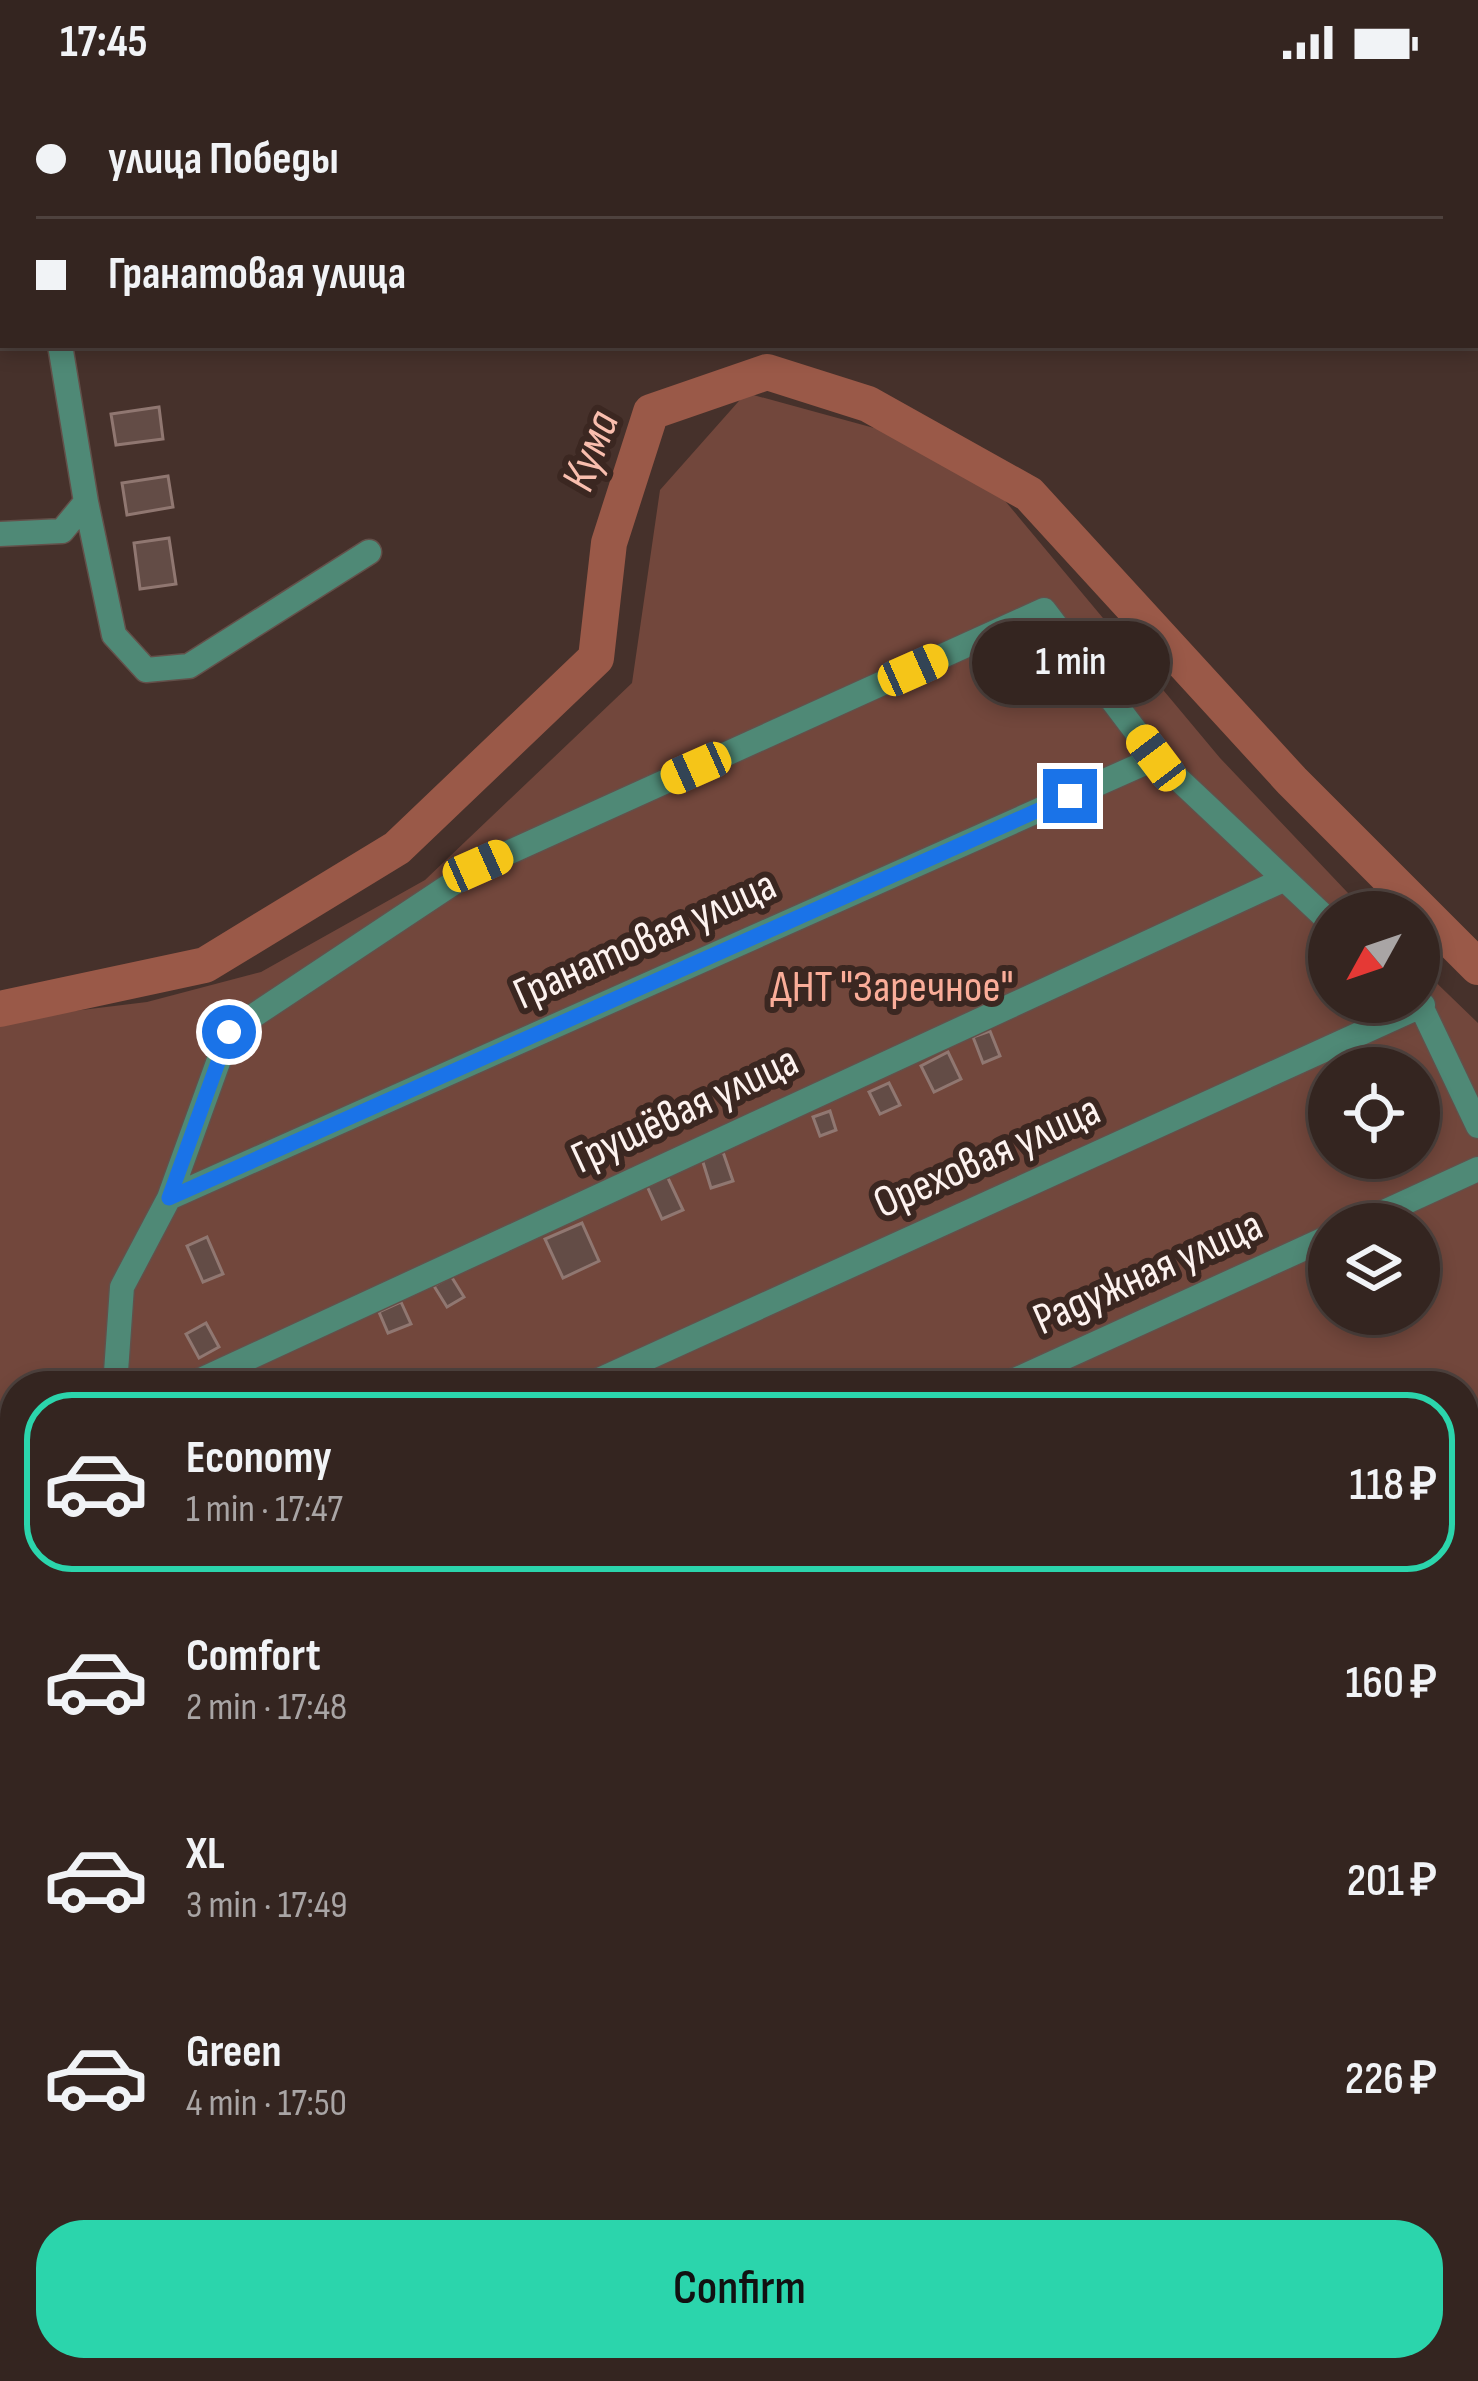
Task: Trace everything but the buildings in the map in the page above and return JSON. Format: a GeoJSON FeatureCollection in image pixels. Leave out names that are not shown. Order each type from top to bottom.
{"type":"FeatureCollection","features":[{"type":"Feature","properties":{"kind":"street"},"geometry":{"type":"LineString","coordinates":[[60,348],[114,635],[146,670],[189,666],[368,552]]}},
{"type":"Feature","properties":{"kind":"street"},"geometry":{"type":"LineString","coordinates":[[0,534],[62,531],[86,502]]}},
{"type":"Feature","properties":{"kind":"street"},"geometry":{"type":"LineString","coordinates":[[116,1371],[122,1287],[169,1198],[229,1032],[478,866],[1044,610],[1156,758],[1308,902]]}},
{"type":"Feature","properties":{"kind":"street","name":"Гранатовая улица"},"geometry":{"type":"LineString","coordinates":[[169,1198],[1156,758]]}},
{"type":"Feature","properties":{"kind":"street","name":"Грушёвая улица"},"geometry":{"type":"LineString","coordinates":[[220,1371],[1283,880]]}},
{"type":"Feature","properties":{"kind":"street","name":"Ореховая улица"},"geometry":{"type":"LineString","coordinates":[[619,1371],[1379,1023]]}},
{"type":"Feature","properties":{"kind":"street"},"geometry":{"type":"LineString","coordinates":[[1430,1023],[1478,1126]]}},
{"type":"Feature","properties":{"kind":"street"},"geometry":{"type":"LineString","coordinates":[[1404,1203],[1478,1169]]}},
{"type":"Feature","properties":{"kind":"street","name":"Радужная улица"},"geometry":{"type":"LineString","coordinates":[[1035,1371],[1308,1247]]}},
{"type":"Feature","properties":{"kind":"green space","name":"ДНТ \"Заречное\""},"geometry":{"type":"Polygon","coordinates":[[[746,393],[885,431],[996,490],[1220,758],[1346,891],[1308,891],[1308,1023],[1440,1023],[1440,986],[1478,1023],[1478,1371],[0,1371],[0,1020],[147,1002],[261,972],[425,880],[632,683],[660,490],[746,393]]]}},
{"type":"Feature","properties":{"kind":"waterway","name":"Кума"},"geometry":{"type":"LineString","coordinates":[[0,1009],[205,965],[397,848],[596,658],[609,543],[651,412],[767,372],[868,404],[1029,494],[1292,781],[1478,967]]}},
{"type":"Feature","properties":{"kind":"route"},"geometry":{"type":"LineString","coordinates":[[229,1032],[169,1198],[1070,796]]}}]}
